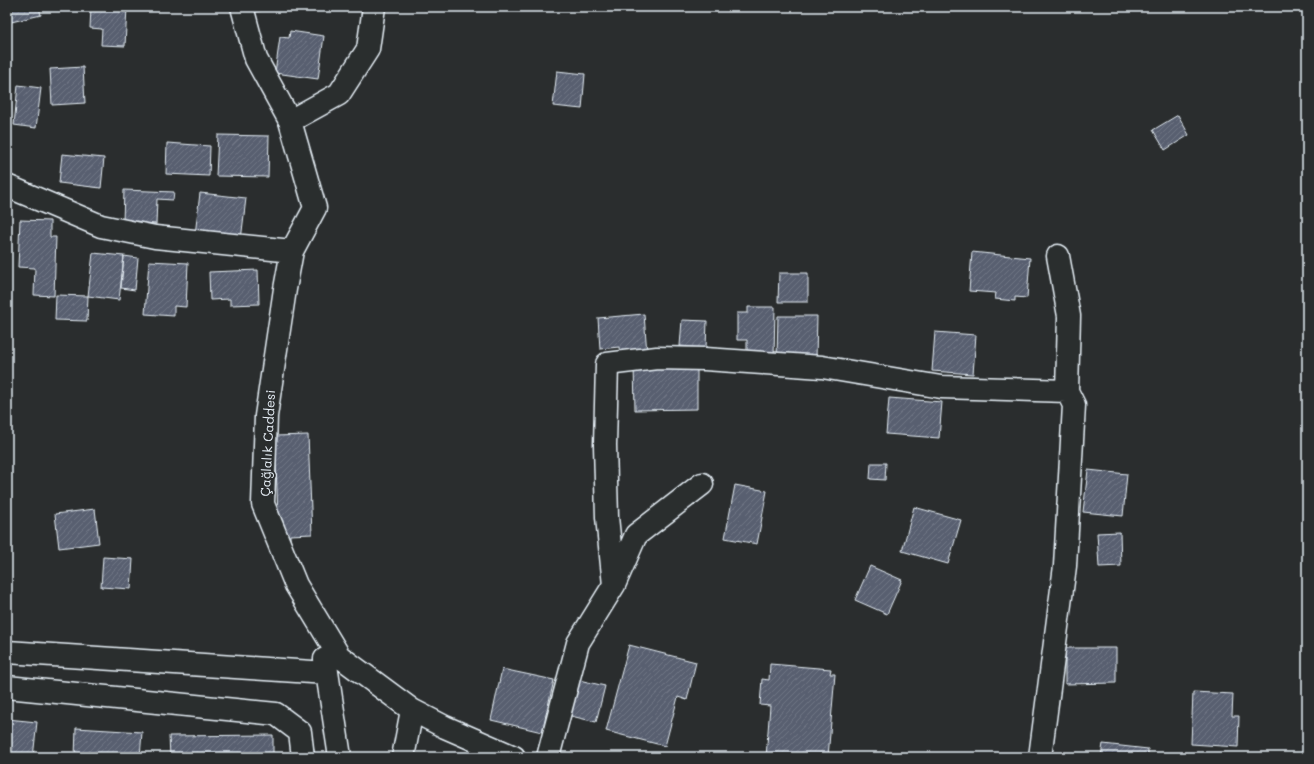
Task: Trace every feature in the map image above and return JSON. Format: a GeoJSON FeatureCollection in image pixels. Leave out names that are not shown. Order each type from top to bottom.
{"type":"FeatureCollection","features":[{"type":"Feature","properties":{"kind":"street","name":"Çağlalık Caddesi"},"geometry":{"type":"LineString","coordinates":[[242,7],[256,58],[290,121],[315,208],[292,250],[266,416],[263,504],[296,585],[339,656],[412,710],[445,727],[514,757]]}},
{"type":"Feature","properties":{"kind":"street"},"geometry":{"type":"LineString","coordinates":[[290,121],[339,94],[368,49],[374,7]]}},
{"type":"Feature","properties":{"kind":"street"},"geometry":{"type":"LineString","coordinates":[[7,186],[101,226],[155,237],[292,250]]}},
{"type":"Feature","properties":{"kind":"street"},"geometry":{"type":"LineString","coordinates":[[1040,757],[1065,566],[1074,405],[1067,391],[1069,316],[1058,256]]}},
{"type":"Feature","properties":{"kind":"street"},"geometry":{"type":"LineString","coordinates":[[614,585],[607,517],[605,445],[608,364],[657,358],[705,359],[822,367],[941,388],[1067,391]]}},
{"type":"Feature","properties":{"kind":"street"},"geometry":{"type":"LineString","coordinates":[[548,757],[578,644],[614,585],[636,535],[702,484]]}},
{"type":"Feature","properties":{"kind":"street"},"geometry":{"type":"LineString","coordinates":[[319,623],[340,757]]}},
{"type":"Feature","properties":{"kind":"street"},"geometry":{"type":"LineString","coordinates":[[7,652],[327,673]]}},
{"type":"Feature","properties":{"kind":"street"},"geometry":{"type":"LineString","coordinates":[[7,687],[276,714],[300,732],[303,757]]}},
{"type":"Feature","properties":{"kind":"street"},"geometry":{"type":"LineString","coordinates":[[403,757],[412,710]]}},
{"type":"Feature","properties":{"kind":"building"},"geometry":{"type":"Polygon","coordinates":[[[7,7],[39,7],[41,15],[7,23],[7,7]]]}},
{"type":"Feature","properties":{"kind":"building"},"geometry":{"type":"Polygon","coordinates":[[[91,7],[127,7],[125,46],[101,45],[102,29],[90,28],[91,7]]]}},
{"type":"Feature","properties":{"kind":"building"},"geometry":{"type":"Polygon","coordinates":[[[250,7],[276,7],[251,13],[250,7]]]}},
{"type":"Feature","properties":{"kind":"building"},"geometry":{"type":"Polygon","coordinates":[[[406,7],[427,7],[426,10],[406,7]]]}},
{"type":"Feature","properties":{"kind":"building"},"geometry":{"type":"Polygon","coordinates":[[[290,31],[324,36],[318,79],[275,73],[280,37],[289,38],[290,31]]]}},
{"type":"Feature","properties":{"kind":"building"},"geometry":{"type":"Polygon","coordinates":[[[83,67],[85,103],[52,105],[50,69],[83,67]]]}},
{"type":"Feature","properties":{"kind":"building"},"geometry":{"type":"Polygon","coordinates":[[[557,71],[585,74],[582,109],[553,106],[557,71]]]}},
{"type":"Feature","properties":{"kind":"building"},"geometry":{"type":"Polygon","coordinates":[[[18,85],[41,88],[36,128],[14,125],[18,85]]]}},
{"type":"Feature","properties":{"kind":"building"},"geometry":{"type":"Polygon","coordinates":[[[1178,115],[1189,135],[1165,150],[1153,130],[1178,115]]]}},
{"type":"Feature","properties":{"kind":"building"},"geometry":{"type":"Polygon","coordinates":[[[218,135],[269,136],[268,177],[216,176],[218,135]]]}},
{"type":"Feature","properties":{"kind":"building"},"geometry":{"type":"Polygon","coordinates":[[[167,143],[210,146],[209,176],[166,174],[167,143]]]}},
{"type":"Feature","properties":{"kind":"building"},"geometry":{"type":"Polygon","coordinates":[[[62,154],[104,158],[101,188],[59,183],[62,154]]]}},
{"type":"Feature","properties":{"kind":"building"},"geometry":{"type":"Polygon","coordinates":[[[124,190],[174,192],[173,200],[157,199],[156,224],[123,222],[124,190]]]}},
{"type":"Feature","properties":{"kind":"building"},"geometry":{"type":"Polygon","coordinates":[[[200,193],[246,198],[241,240],[195,235],[200,193]]]}},
{"type":"Feature","properties":{"kind":"building"},"geometry":{"type":"Polygon","coordinates":[[[20,220],[50,221],[50,237],[56,237],[54,296],[34,295],[35,268],[18,267],[20,220]]]}},
{"type":"Feature","properties":{"kind":"building"},"geometry":{"type":"Polygon","coordinates":[[[972,252],[1030,258],[1027,298],[1015,297],[1015,301],[995,299],[996,293],[969,291],[972,252]]]}},
{"type":"Feature","properties":{"kind":"building"},"geometry":{"type":"Polygon","coordinates":[[[93,253],[124,256],[119,300],[88,296],[93,253]]]}},
{"type":"Feature","properties":{"kind":"building"},"geometry":{"type":"Polygon","coordinates":[[[124,256],[138,258],[135,290],[121,288],[124,256]]]}},
{"type":"Feature","properties":{"kind":"building"},"geometry":{"type":"Polygon","coordinates":[[[149,261],[188,263],[186,307],[174,306],[174,316],[145,314],[149,261]]]}},
{"type":"Feature","properties":{"kind":"building"},"geometry":{"type":"Polygon","coordinates":[[[258,270],[259,304],[230,305],[230,299],[210,300],[209,272],[258,270]]]}},
{"type":"Feature","properties":{"kind":"building"},"geometry":{"type":"Polygon","coordinates":[[[779,273],[808,273],[808,302],[778,302],[779,273]]]}},
{"type":"Feature","properties":{"kind":"building"},"geometry":{"type":"Polygon","coordinates":[[[56,295],[88,296],[87,321],[55,320],[56,295]]]}},
{"type":"Feature","properties":{"kind":"building"},"geometry":{"type":"Polygon","coordinates":[[[748,307],[775,307],[774,356],[747,355],[747,340],[737,340],[737,313],[748,313],[748,307]]]}},
{"type":"Feature","properties":{"kind":"building"},"geometry":{"type":"Polygon","coordinates":[[[644,314],[647,354],[620,356],[619,347],[600,349],[598,318],[644,314]]]}},
{"type":"Feature","properties":{"kind":"building"},"geometry":{"type":"Polygon","coordinates":[[[778,316],[817,316],[816,358],[777,358],[778,316]]]}},
{"type":"Feature","properties":{"kind":"building"},"geometry":{"type":"Polygon","coordinates":[[[682,320],[707,321],[706,348],[680,346],[682,320]]]}},
{"type":"Feature","properties":{"kind":"building"},"geometry":{"type":"Polygon","coordinates":[[[935,332],[976,335],[973,374],[932,371],[935,332]]]}},
{"type":"Feature","properties":{"kind":"building"},"geometry":{"type":"Polygon","coordinates":[[[634,365],[697,365],[697,409],[635,410],[634,365]]]}},
{"type":"Feature","properties":{"kind":"building"},"geometry":{"type":"Polygon","coordinates":[[[889,398],[942,402],[939,438],[886,434],[889,398]]]}},
{"type":"Feature","properties":{"kind":"building"},"geometry":{"type":"Polygon","coordinates":[[[308,435],[312,534],[290,535],[290,542],[279,542],[275,436],[308,435]]]}},
{"type":"Feature","properties":{"kind":"building"},"geometry":{"type":"Polygon","coordinates":[[[871,463],[886,463],[885,480],[870,479],[871,463]]]}},
{"type":"Feature","properties":{"kind":"building"},"geometry":{"type":"Polygon","coordinates":[[[1088,470],[1127,474],[1123,516],[1083,512],[1088,470]]]}},
{"type":"Feature","properties":{"kind":"building"},"geometry":{"type":"Polygon","coordinates":[[[735,485],[767,491],[757,544],[725,538],[735,485]]]}},
{"type":"Feature","properties":{"kind":"building"},"geometry":{"type":"Polygon","coordinates":[[[914,507],[961,520],[948,564],[902,551],[914,507]]]}},
{"type":"Feature","properties":{"kind":"building"},"geometry":{"type":"Polygon","coordinates":[[[95,509],[99,543],[59,548],[55,514],[95,509]]]}},
{"type":"Feature","properties":{"kind":"building"},"geometry":{"type":"Polygon","coordinates":[[[1120,532],[1121,566],[1099,567],[1097,533],[1120,532]]]}},
{"type":"Feature","properties":{"kind":"building"},"geometry":{"type":"Polygon","coordinates":[[[103,557],[133,559],[131,589],[101,587],[103,557]]]}},
{"type":"Feature","properties":{"kind":"building"},"geometry":{"type":"Polygon","coordinates":[[[870,566],[902,580],[887,614],[855,600],[870,566]]]}},
{"type":"Feature","properties":{"kind":"building"},"geometry":{"type":"Polygon","coordinates":[[[629,645],[696,662],[687,700],[678,697],[665,746],[606,731],[629,645]]]}},
{"type":"Feature","properties":{"kind":"building"},"geometry":{"type":"Polygon","coordinates":[[[1065,648],[1116,648],[1116,683],[1065,684],[1065,648]]]}},
{"type":"Feature","properties":{"kind":"building"},"geometry":{"type":"Polygon","coordinates":[[[770,664],[831,669],[830,674],[835,674],[828,757],[766,757],[770,706],[760,705],[762,679],[769,680],[770,664]]]}},
{"type":"Feature","properties":{"kind":"building"},"geometry":{"type":"Polygon","coordinates":[[[502,669],[554,680],[542,732],[491,720],[502,669]]]}},
{"type":"Feature","properties":{"kind":"building"},"geometry":{"type":"Polygon","coordinates":[[[579,680],[605,686],[596,722],[571,716],[579,680]]]}},
{"type":"Feature","properties":{"kind":"building"},"geometry":{"type":"Polygon","coordinates":[[[1193,692],[1233,694],[1232,716],[1239,716],[1238,747],[1191,744],[1193,692]]]}},
{"type":"Feature","properties":{"kind":"building"},"geometry":{"type":"Polygon","coordinates":[[[7,719],[37,722],[33,757],[7,757],[7,719]]]}},
{"type":"Feature","properties":{"kind":"building"},"geometry":{"type":"Polygon","coordinates":[[[76,728],[142,732],[140,757],[75,757],[76,728]]]}},
{"type":"Feature","properties":{"kind":"building"},"geometry":{"type":"Polygon","coordinates":[[[273,735],[273,757],[170,757],[169,736],[273,735]]]}},
{"type":"Feature","properties":{"kind":"building"},"geometry":{"type":"Polygon","coordinates":[[[1103,744],[1148,749],[1148,757],[1093,757],[1094,755],[1101,756],[1103,744]]]}}]}
